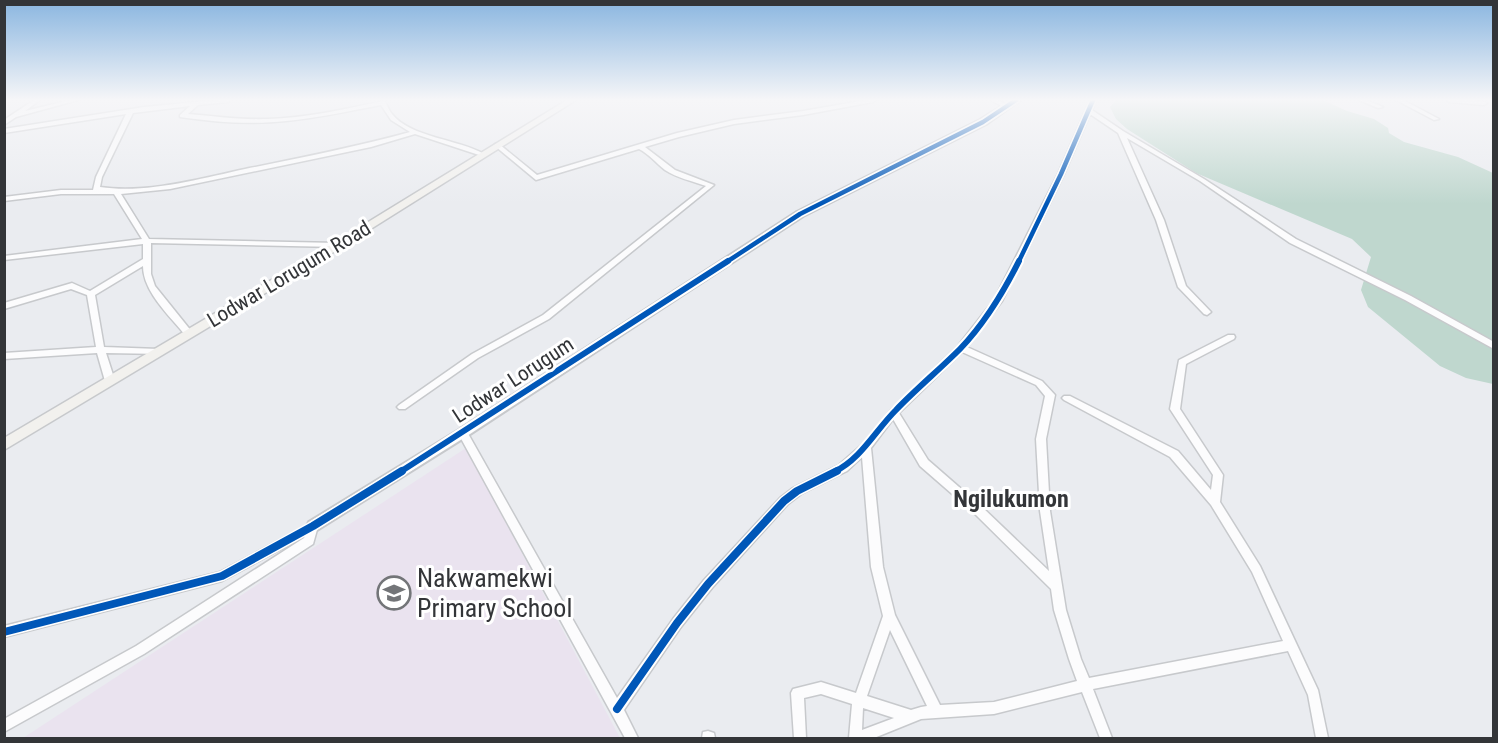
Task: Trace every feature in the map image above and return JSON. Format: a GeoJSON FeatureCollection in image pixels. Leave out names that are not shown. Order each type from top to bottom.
{"type":"FeatureCollection","features":[{"type":"Feature","properties":{"kind":"main road","name":"Lodwar Lorugum Road"},"geometry":{"type":"LineString","coordinates":[[4,445],[338,245],[514,135]]}},
{"type":"Feature","properties":{"kind":"street"},"geometry":{"type":"LineString","coordinates":[[119,135],[99,177],[96,189],[116,192],[147,241],[147,274],[151,287],[189,334]]}},
{"type":"Feature","properties":{"kind":"street"},"geometry":{"type":"LineString","coordinates":[[6,201],[61,192],[116,192],[170,186],[371,145],[404,135]]}},
{"type":"Feature","properties":{"kind":"street"},"geometry":{"type":"LineString","coordinates":[[424,135],[481,154]]}},
{"type":"Feature","properties":{"kind":"street"},"geometry":{"type":"LineString","coordinates":[[497,145],[536,178],[686,135]]}},
{"type":"Feature","properties":{"kind":"street","name":"Lodwar Lorugum"},"geometry":{"type":"LineString","coordinates":[[4,632],[222,576],[313,526],[463,433],[800,214],[958,135]]}},
{"type":"Feature","properties":{"kind":"street"},"geometry":{"type":"LineString","coordinates":[[617,709],[677,623],[708,584],[784,501],[809,484],[834,474],[866,447],[894,412],[961,348],[998,301],[1078,135]]}},
{"type":"Feature","properties":{"kind":"street"},"geometry":{"type":"LineString","coordinates":[[1122,135],[1160,220],[1182,287],[1207,312]]}},
{"type":"Feature","properties":{"kind":"street"},"geometry":{"type":"LineString","coordinates":[[1126,135],[1202,180],[1293,241],[1408,298],[1494,345]]}},
{"type":"Feature","properties":{"kind":"street"},"geometry":{"type":"LineString","coordinates":[[402,407],[475,356],[546,317],[711,185],[683,176],[663,164],[656,155],[640,147]]}},
{"type":"Feature","properties":{"kind":"street"},"geometry":{"type":"LineString","coordinates":[[4,258],[147,241],[338,245]]}},
{"type":"Feature","properties":{"kind":"street"},"geometry":{"type":"LineString","coordinates":[[91,294],[147,260]]}},
{"type":"Feature","properties":{"kind":"street"},"geometry":{"type":"LineString","coordinates":[[4,306],[72,286],[91,294]]}},
{"type":"Feature","properties":{"kind":"street"},"geometry":{"type":"LineString","coordinates":[[91,294],[101,351],[110,381]]}},
{"type":"Feature","properties":{"kind":"street"},"geometry":{"type":"LineString","coordinates":[[1215,502],[1218,475],[1175,409],[1182,362],[1231,337]]}},
{"type":"Feature","properties":{"kind":"street"},"geometry":{"type":"LineString","coordinates":[[961,348],[1039,383],[1050,395],[1041,439],[1045,511],[1060,610],[1085,685],[1106,738]]}},
{"type":"Feature","properties":{"kind":"street"},"geometry":{"type":"LineString","coordinates":[[4,356],[101,351],[159,352]]}},
{"type":"Feature","properties":{"kind":"street"},"geometry":{"type":"LineString","coordinates":[[1067,398],[1174,454],[1215,502],[1256,568],[1314,694],[1322,738]]}},
{"type":"Feature","properties":{"kind":"street"},"geometry":{"type":"LineString","coordinates":[[894,412],[924,463],[978,510],[1056,585]]}},
{"type":"Feature","properties":{"kind":"street"},"geometry":{"type":"LineString","coordinates":[[463,433],[632,738]]}},
{"type":"Feature","properties":{"kind":"street"},"geometry":{"type":"LineString","coordinates":[[866,447],[877,567],[889,616],[937,712]]}},
{"type":"Feature","properties":{"kind":"street"},"geometry":{"type":"LineString","coordinates":[[4,726],[140,650],[309,541],[313,526]]}},
{"type":"Feature","properties":{"kind":"street"},"geometry":{"type":"LineString","coordinates":[[889,616],[860,700],[857,738],[921,713],[994,708],[1085,685],[1291,645]]}},
{"type":"Feature","properties":{"kind":"street"},"geometry":{"type":"LineString","coordinates":[[800,738],[797,693],[821,688],[912,717]]}},
{"type":"Feature","properties":{"kind":"shaded area","name":"Nakwamekwi Primary School"},"geometry":{"type":"Polygon","coordinates":[[[466,448],[620,738],[23,738],[466,448]]]}},
{"type":"Feature","properties":{"kind":"green space"},"geometry":{"type":"Polygon","coordinates":[[[1136,135],[1392,135],[1404,142],[1458,157],[1493,173],[1493,384],[1466,378],[1440,366],[1368,307],[1361,290],[1371,257],[1352,239],[1196,173],[1136,135]]]}},
{"type":"Feature","properties":{"kind":"cycle path"},"geometry":{"type":"LineString","coordinates":[[4,632],[222,576],[313,526],[463,433],[800,214],[958,135]]}},
{"type":"Feature","properties":{"kind":"cycle path"},"geometry":{"type":"LineString","coordinates":[[617,709],[677,623],[708,584],[784,501],[797,491],[843,468],[866,447],[894,412],[961,348],[998,301],[1078,135]]}},
{"type":"Feature","properties":{"kind":"place","name":"Nakwamekwi Primary School"},"geometry":{"type":"Point","coordinates":[394,593]}},
{"type":"Feature","properties":{"kind":"district","name":"Ngilukumon"},"geometry":{"type":"Point","coordinates":[1011,499]}}]}
